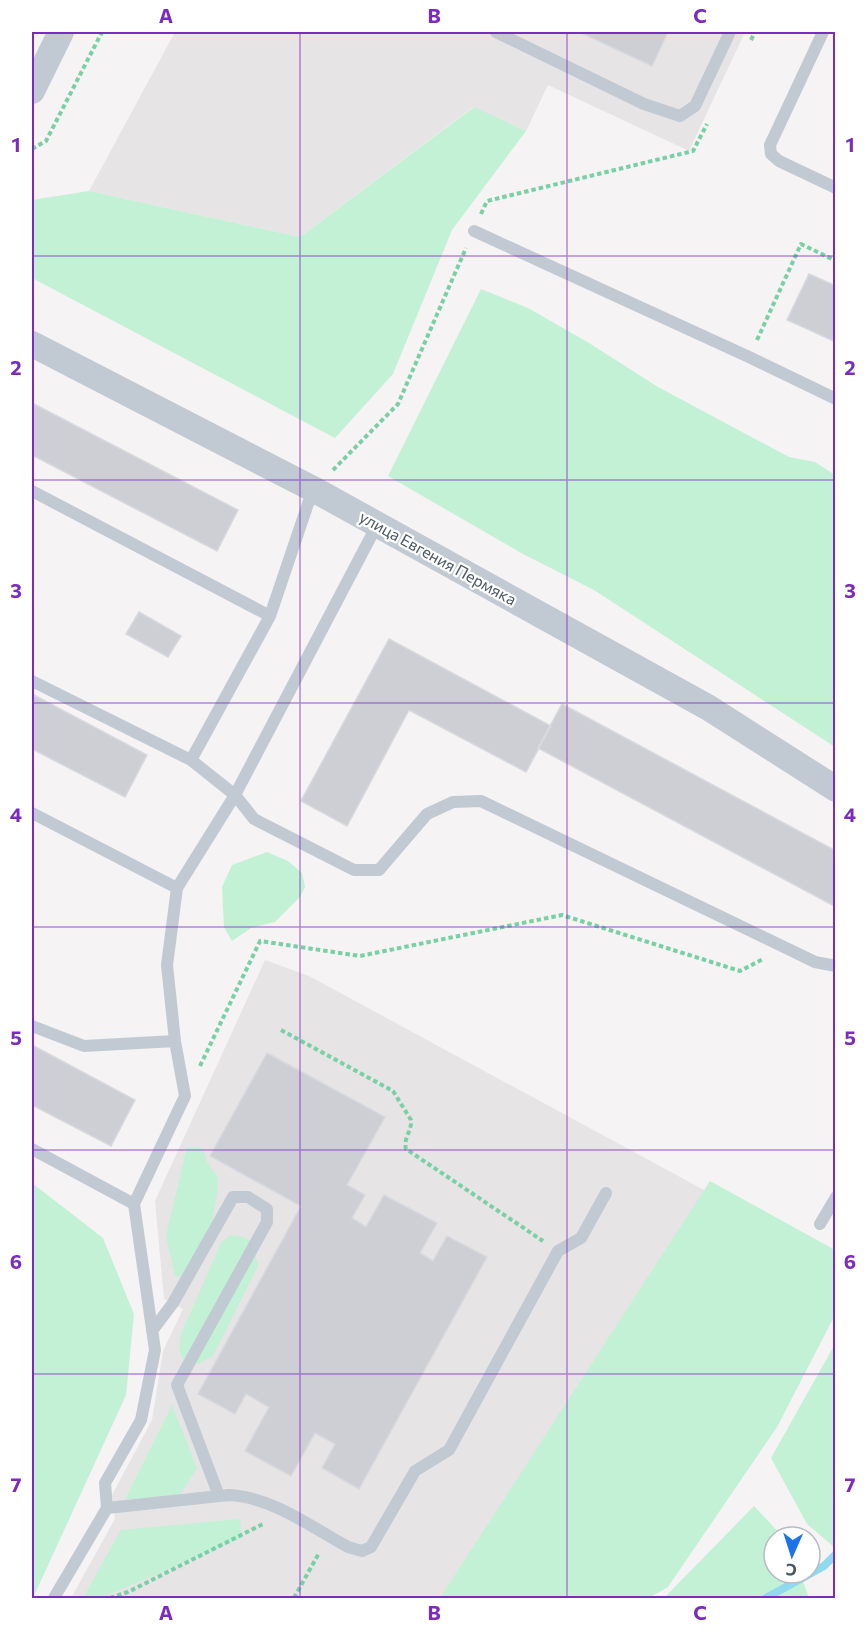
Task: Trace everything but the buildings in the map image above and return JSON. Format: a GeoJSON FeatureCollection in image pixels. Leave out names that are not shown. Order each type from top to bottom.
{"type":"FeatureCollection","features":[{"type":"Feature","properties":{"kind":"street"},"geometry":{"type":"LineString","coordinates":[[32,91],[61,32]]}},
{"type":"Feature","properties":{"kind":"street","name":"улица Евгения Пермяка"},"geometry":{"type":"LineString","coordinates":[[32,344],[313,489],[709,708],[836,789]]}},
{"type":"Feature","properties":{"kind":"lane"},"geometry":{"type":"LineString","coordinates":[[496,32],[644,104],[680,116],[695,106],[730,32]]}},
{"type":"Feature","properties":{"kind":"lane"},"geometry":{"type":"LineString","coordinates":[[823,32],[770,145],[771,154],[779,161],[836,188]]}},
{"type":"Feature","properties":{"kind":"lane"},"geometry":{"type":"LineString","coordinates":[[474,231],[836,399]]}},
{"type":"Feature","properties":{"kind":"lane"},"geometry":{"type":"LineString","coordinates":[[191,760],[270,616],[313,489]]}},
{"type":"Feature","properties":{"kind":"lane"},"geometry":{"type":"LineString","coordinates":[[32,491],[270,616]]}},
{"type":"Feature","properties":{"kind":"lane"},"geometry":{"type":"LineString","coordinates":[[54,1599],[107,1508],[105,1483],[141,1420],[155,1350],[134,1204],[185,1096],[175,1041],[167,965],[177,888],[235,795],[377,525]]}},
{"type":"Feature","properties":{"kind":"lane"},"geometry":{"type":"LineString","coordinates":[[32,681],[191,760],[235,795],[254,819],[354,870],[379,870],[427,814],[453,802],[481,801],[784,948],[815,962],[836,966]]}},
{"type":"Feature","properties":{"kind":"lane"},"geometry":{"type":"LineString","coordinates":[[32,813],[177,888]]}},
{"type":"Feature","properties":{"kind":"lane"},"geometry":{"type":"LineString","coordinates":[[32,1026],[84,1046],[175,1041]]}},
{"type":"Feature","properties":{"kind":"lane"},"geometry":{"type":"LineString","coordinates":[[32,1149],[134,1204]]}},
{"type":"Feature","properties":{"kind":"lane"},"geometry":{"type":"LineString","coordinates":[[107,1508],[219,1496],[247,1496],[264,1502],[348,1547],[362,1551],[371,1547],[415,1471],[449,1450],[558,1251],[581,1238],[606,1193]]}},
{"type":"Feature","properties":{"kind":"lane"},"geometry":{"type":"LineString","coordinates":[[152,1331],[173,1304],[229,1202],[234,1197],[248,1197],[267,1209],[267,1222],[177,1386],[219,1496]]}},
{"type":"Feature","properties":{"kind":"lane"},"geometry":{"type":"LineString","coordinates":[[820,1224],[836,1197]]}},
{"type":"Feature","properties":{"kind":"path"},"geometry":{"type":"LineString","coordinates":[[32,149],[46,141],[102,32]]}},
{"type":"Feature","properties":{"kind":"path"},"geometry":{"type":"LineString","coordinates":[[749,357],[801,244],[836,261]]}},
{"type":"Feature","properties":{"kind":"path"},"geometry":{"type":"LineString","coordinates":[[185,1096],[260,941],[360,956],[562,915],[740,971],[784,948]]}},
{"type":"Feature","properties":{"kind":"path"},"geometry":{"type":"LineString","coordinates":[[281,1030],[393,1091],[411,1120],[404,1143],[406,1149],[558,1251]]}},
{"type":"Feature","properties":{"kind":"path"},"geometry":{"type":"LineString","coordinates":[[110,1599],[285,1513]]}},
{"type":"Feature","properties":{"kind":"path"},"geometry":{"type":"LineString","coordinates":[[294,1599],[328,1536]]}},
{"type":"Feature","properties":{"kind":"shaded area"},"geometry":{"type":"Polygon","coordinates":[[[175,32],[745,32],[689,151],[548,85],[526,131],[473,107],[300,237],[89,191],[175,32]]]}},
{"type":"Feature","properties":{"kind":"shaded area"},"geometry":{"type":"Polygon","coordinates":[[[265,960],[309,976],[835,1261],[667,1585],[650,1598],[71,1598],[115,1519],[112,1495],[152,1420],[163,1351],[183,1309],[164,1299],[155,1201],[265,960]]]}},
{"type":"Feature","properties":{"kind":"green space"},"geometry":{"type":"Polygon","coordinates":[[[474,107],[526,131],[452,230],[393,374],[335,438],[32,278],[32,200],[89,191],[300,237],[474,107]]]}},
{"type":"Feature","properties":{"kind":"green space"},"geometry":{"type":"Polygon","coordinates":[[[481,289],[528,308],[658,387],[789,457],[815,462],[835,475],[835,747],[594,590],[523,554],[388,476],[481,289]]]}},
{"type":"Feature","properties":{"kind":"green space"},"geometry":{"type":"Polygon","coordinates":[[[267,852],[288,861],[302,873],[305,887],[300,897],[275,922],[251,928],[232,941],[224,927],[222,887],[232,865],[267,852]]]}},
{"type":"Feature","properties":{"kind":"green space"},"geometry":{"type":"Polygon","coordinates":[[[187,1147],[203,1148],[207,1162],[218,1177],[218,1190],[211,1227],[185,1277],[175,1276],[166,1236],[187,1147]]]}},
{"type":"Feature","properties":{"kind":"green space"},"geometry":{"type":"Polygon","coordinates":[[[710,1181],[835,1250],[835,1315],[777,1427],[668,1587],[649,1598],[440,1598],[710,1181]]]}},
{"type":"Feature","properties":{"kind":"green space"},"geometry":{"type":"Polygon","coordinates":[[[32,1183],[103,1238],[134,1314],[126,1395],[33,1598],[32,1598],[32,1183]]]}},
{"type":"Feature","properties":{"kind":"green space"},"geometry":{"type":"Polygon","coordinates":[[[230,1235],[244,1237],[253,1243],[258,1266],[213,1356],[198,1364],[184,1363],[179,1348],[181,1334],[221,1243],[230,1235]]]}},
{"type":"Feature","properties":{"kind":"green space"},"geometry":{"type":"Polygon","coordinates":[[[835,1344],[835,1548],[822,1537],[822,1525],[807,1524],[771,1458],[835,1344]]]}},
{"type":"Feature","properties":{"kind":"green space"},"geometry":{"type":"Polygon","coordinates":[[[172,1405],[197,1468],[178,1498],[125,1499],[172,1405]]]}},
{"type":"Feature","properties":{"kind":"green space"},"geometry":{"type":"Polygon","coordinates":[[[754,1506],[772,1525],[762,1525],[762,1585],[804,1585],[809,1598],[664,1598],[754,1506]]]}},
{"type":"Feature","properties":{"kind":"green space"},"geometry":{"type":"Polygon","coordinates":[[[240,1519],[242,1538],[101,1598],[83,1598],[121,1530],[240,1519]]]}},
{"type":"Feature","properties":{"kind":"waterway"},"geometry":{"type":"LineString","coordinates":[[766,1598],[824,1566],[836,1554]]}}]}
